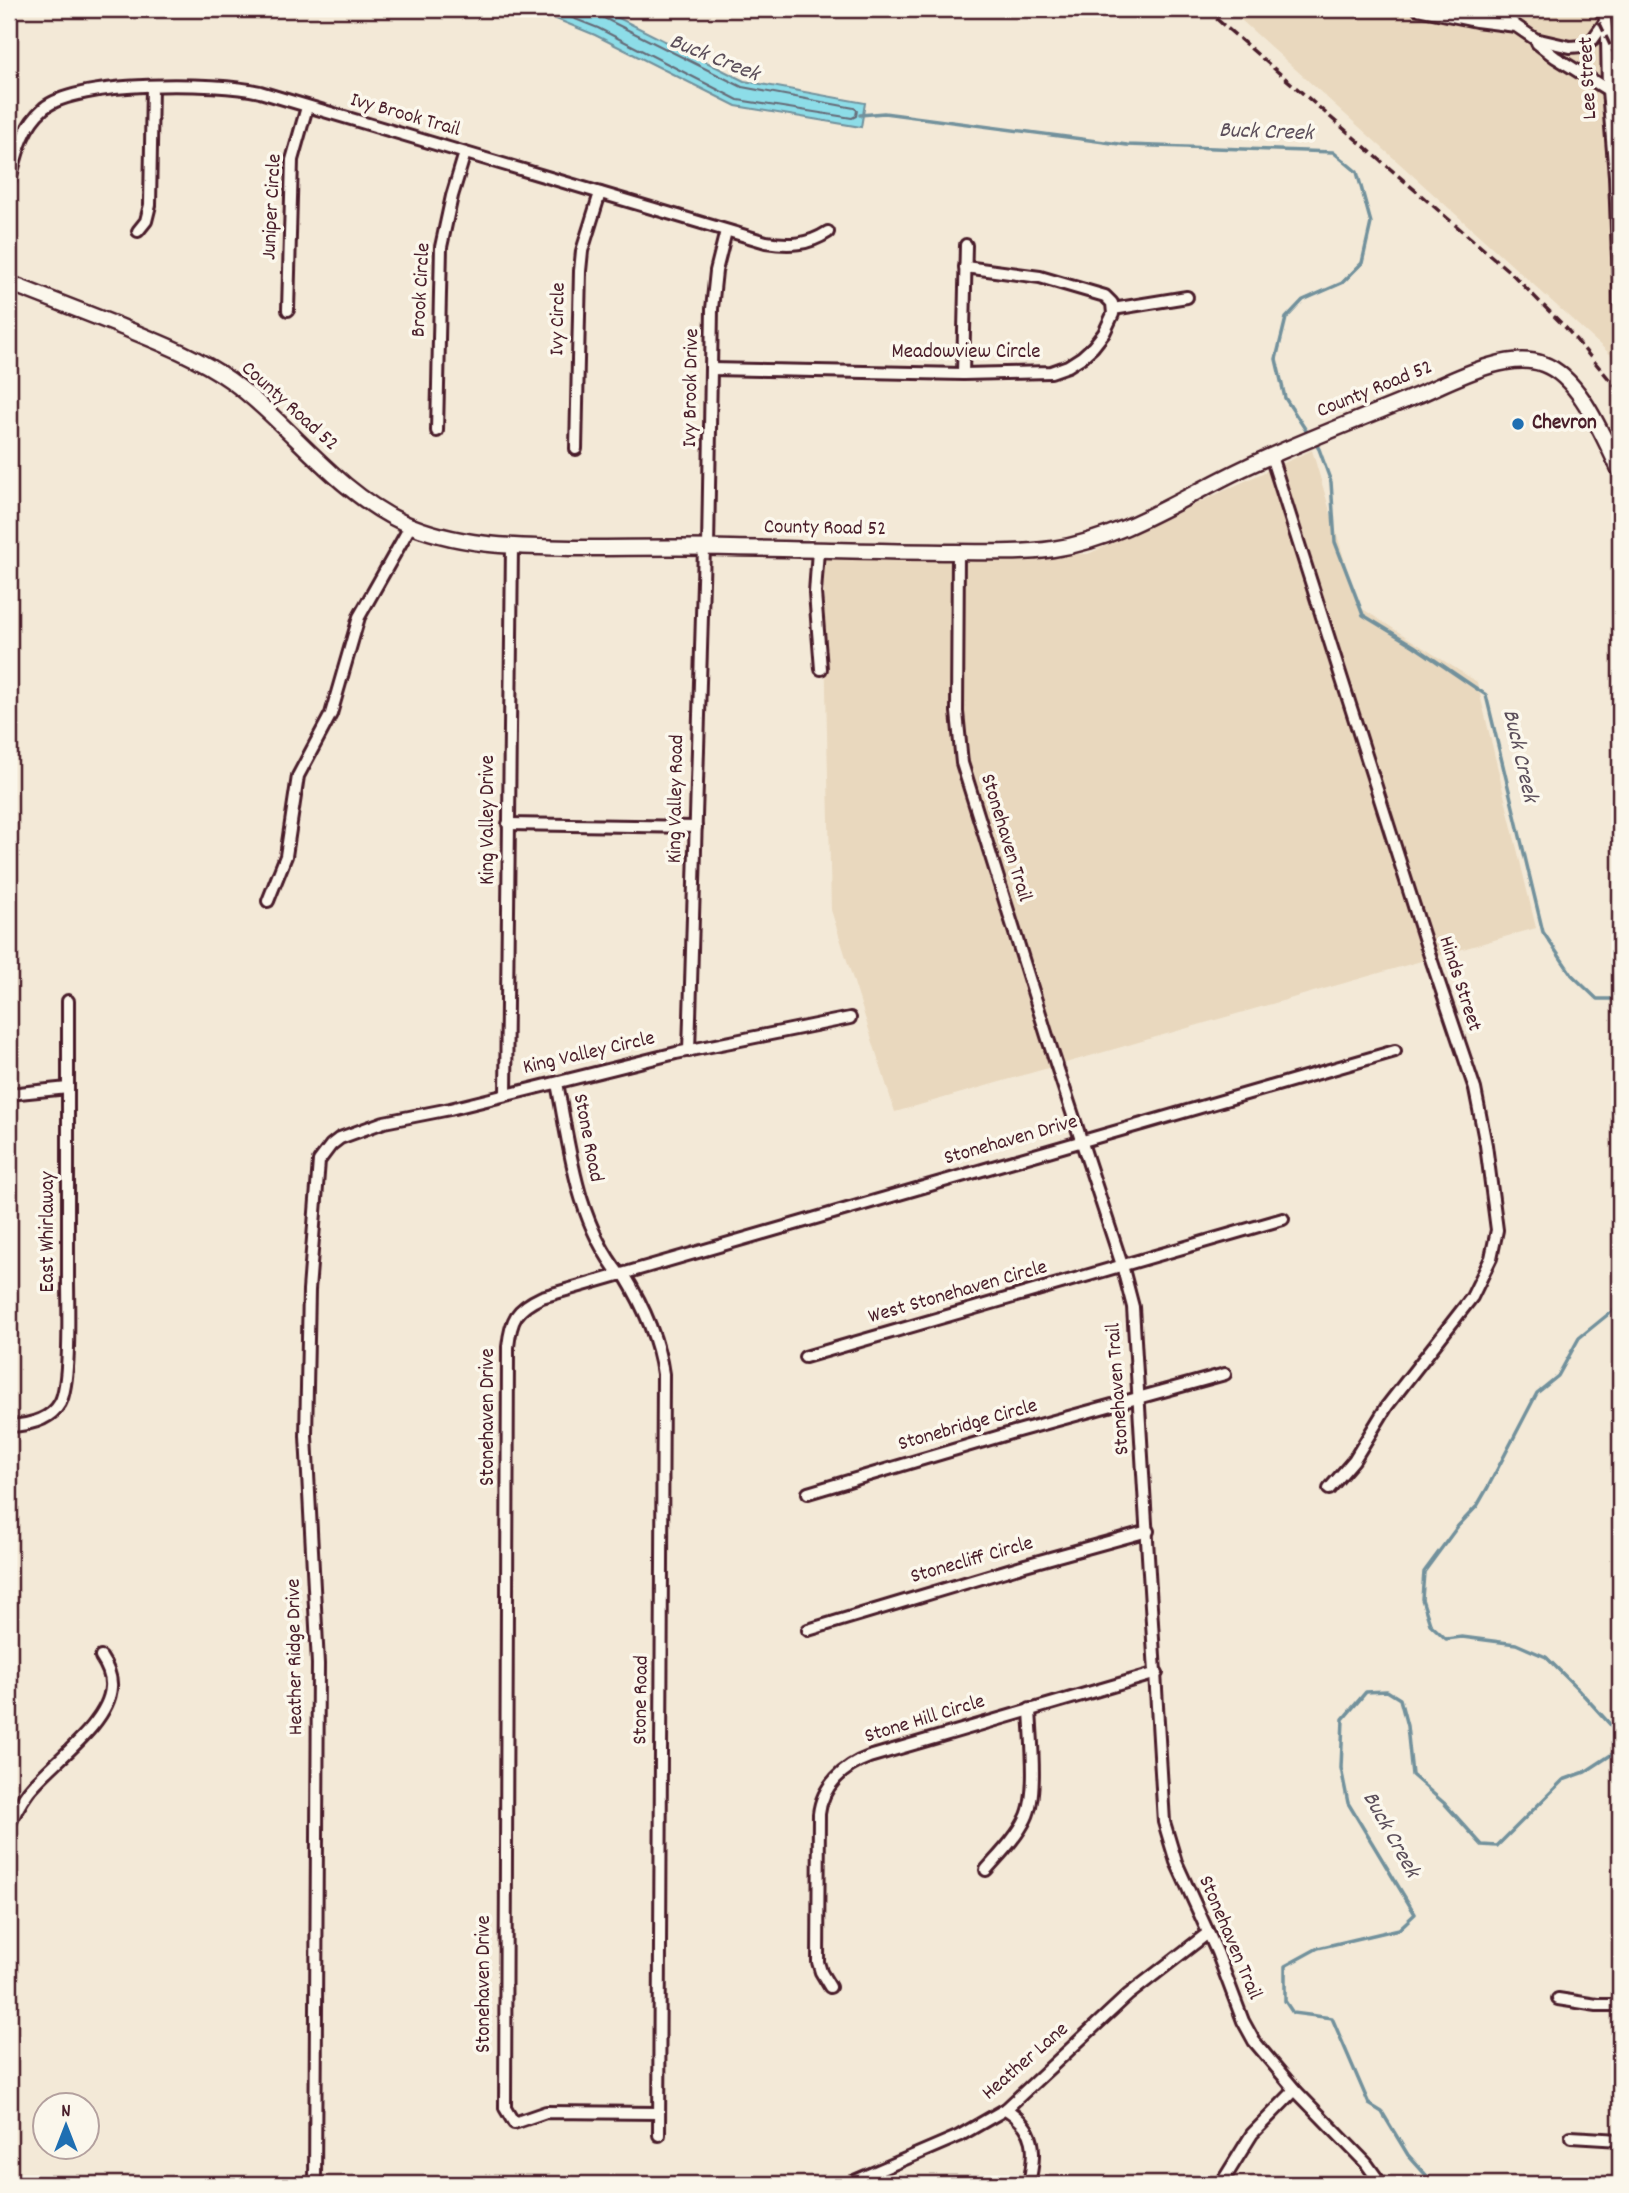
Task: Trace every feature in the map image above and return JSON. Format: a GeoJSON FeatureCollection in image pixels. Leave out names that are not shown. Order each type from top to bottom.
{"type":"FeatureCollection","features":[{"type":"Feature","properties":{"kind":"street"},"geometry":{"type":"LineString","coordinates":[[1418,9],[1516,26],[1535,38],[1570,47],[1582,46],[1592,39],[1605,22]]}},
{"type":"Feature","properties":{"kind":"street"},"geometry":{"type":"LineString","coordinates":[[1494,9],[1555,57],[1608,90]]}},
{"type":"Feature","properties":{"kind":"street","name":"Lee Street"},"geometry":{"type":"LineString","coordinates":[[1604,9],[1615,176],[1620,312]]}},
{"type":"Feature","properties":{"kind":"street"},"geometry":{"type":"LineString","coordinates":[[138,231],[146,220],[150,205],[152,86]]}},
{"type":"Feature","properties":{"kind":"street","name":"Ivy Brook Trail"},"geometry":{"type":"LineString","coordinates":[[10,180],[20,142],[33,120],[52,103],[72,94],[152,86],[248,90],[766,242],[810,242],[828,232]]}},
{"type":"Feature","properties":{"kind":"street","name":"Juniper Circle"},"geometry":{"type":"LineString","coordinates":[[288,310],[292,160],[307,107]]}},
{"type":"Feature","properties":{"kind":"street","name":"Brook Circle"},"geometry":{"type":"LineString","coordinates":[[437,431],[441,247],[465,153]]}},
{"type":"Feature","properties":{"kind":"street","name":"Ivy Circle"},"geometry":{"type":"LineString","coordinates":[[576,449],[580,271],[582,251],[600,193]]}},
{"type":"Feature","properties":{"kind":"street","name":"Ivy Brook Drive"},"geometry":{"type":"LineString","coordinates":[[706,548],[714,286],[726,231]]}},
{"type":"Feature","properties":{"kind":"street"},"geometry":{"type":"LineString","coordinates":[[963,374],[966,245]]}},
{"type":"Feature","properties":{"kind":"street"},"geometry":{"type":"LineString","coordinates":[[965,267],[1016,273],[1062,283],[1105,296],[1110,299],[1113,309],[1187,297]]}},
{"type":"Feature","properties":{"kind":"street","name":"County Road 52"},"geometry":{"type":"LineString","coordinates":[[9,283],[150,338],[196,359],[269,411],[336,477],[377,507],[434,534],[473,544],[958,552],[1035,551],[1079,544],[1135,523],[1271,456],[1337,428],[1491,366],[1511,361],[1531,360],[1552,368],[1573,386],[1620,471]]}},
{"type":"Feature","properties":{"kind":"street","name":"Meadowview Circle"},"geometry":{"type":"LineString","coordinates":[[711,369],[963,374],[1051,372],[1069,366],[1093,347],[1111,322],[1113,309]]}},
{"type":"Feature","properties":{"kind":"street","name":"Hinds Street"},"geometry":{"type":"LineString","coordinates":[[1271,456],[1426,944],[1475,1089],[1484,1133],[1497,1230],[1491,1258],[1472,1297],[1387,1406],[1354,1460],[1329,1489]]}},
{"type":"Feature","properties":{"kind":"street"},"geometry":{"type":"LineString","coordinates":[[268,901],[286,856],[298,776],[331,715],[359,617],[411,525]]}},
{"type":"Feature","properties":{"kind":"street","name":"King Valley Drive"},"geometry":{"type":"LineString","coordinates":[[506,1094],[512,546]]}},
{"type":"Feature","properties":{"kind":"street","name":"King Valley Road"},"geometry":{"type":"LineString","coordinates":[[690,1051],[695,827],[706,548]]}},
{"type":"Feature","properties":{"kind":"street"},"geometry":{"type":"LineString","coordinates":[[818,550],[816,601],[821,669]]}},
{"type":"Feature","properties":{"kind":"street","name":"Stonehaven Trail"},"geometry":{"type":"LineString","coordinates":[[958,552],[957,712],[962,763],[1122,1265],[1133,1307],[1164,1822],[1176,1862],[1254,2042],[1295,2090],[1366,2163],[1381,2184]]}},
{"type":"Feature","properties":{"kind":"street"},"geometry":{"type":"LineString","coordinates":[[508,824],[695,827]]}},
{"type":"Feature","properties":{"kind":"street","name":"East Whirlaway"},"geometry":{"type":"LineString","coordinates":[[9,1426],[32,1423],[44,1418],[58,1406],[64,1392],[68,1313],[68,1001]]}},
{"type":"Feature","properties":{"kind":"street","name":"King Valley Circle"},"geometry":{"type":"LineString","coordinates":[[341,1138],[384,1122],[450,1109],[690,1051],[850,1018]]}},
{"type":"Feature","properties":{"kind":"street","name":"Stonehaven Drive"},"geometry":{"type":"LineString","coordinates":[[659,2113],[546,2112],[514,2123],[505,2108],[509,1338],[514,1318],[527,1304],[542,1297],[1395,1051]]}},
{"type":"Feature","properties":{"kind":"street","name":"Stone Road"},"geometry":{"type":"LineString","coordinates":[[556,1083],[579,1194],[599,1241],[639,1300],[649,1321],[663,1374],[659,2135]]}},
{"type":"Feature","properties":{"kind":"street"},"geometry":{"type":"LineString","coordinates":[[9,1094],[68,1087]]}},
{"type":"Feature","properties":{"kind":"street","name":"Heather Ridge Drive"},"geometry":{"type":"LineString","coordinates":[[315,2184],[318,1664],[307,1477],[307,1367],[317,1173],[323,1153],[341,1138]]}},
{"type":"Feature","properties":{"kind":"street","name":"West Stonehaven Circle"},"geometry":{"type":"LineString","coordinates":[[805,1357],[1283,1219]]}},
{"type":"Feature","properties":{"kind":"street","name":"Stonebridge Circle"},"geometry":{"type":"LineString","coordinates":[[808,1493],[1014,1432],[1225,1374]]}},
{"type":"Feature","properties":{"kind":"street","name":"Stonecliff Circle"},"geometry":{"type":"LineString","coordinates":[[808,1629],[1148,1531]]}},
{"type":"Feature","properties":{"kind":"street"},"geometry":{"type":"LineString","coordinates":[[9,1826],[13,1805],[77,1743],[107,1702],[111,1687],[110,1678],[101,1657]]}},
{"type":"Feature","properties":{"kind":"street","name":"Stone Hill Circle"},"geometry":{"type":"LineString","coordinates":[[830,1986],[818,1962],[818,1825],[822,1800],[845,1768],[869,1756],[1157,1673]]}},
{"type":"Feature","properties":{"kind":"street"},"geometry":{"type":"LineString","coordinates":[[986,1870],[1013,1838],[1025,1820],[1030,1806],[1030,1709]]}},
{"type":"Feature","properties":{"kind":"street","name":"Heather Lane"},"geometry":{"type":"LineString","coordinates":[[847,2184],[959,2136],[1006,2109],[1128,1995],[1208,1933]]}},
{"type":"Feature","properties":{"kind":"street"},"geometry":{"type":"LineString","coordinates":[[1558,1999],[1597,2005],[1620,2005]]}},
{"type":"Feature","properties":{"kind":"street"},"geometry":{"type":"LineString","coordinates":[[1221,2184],[1252,2134],[1295,2090]]}},
{"type":"Feature","properties":{"kind":"street"},"geometry":{"type":"LineString","coordinates":[[1006,2109],[1022,2120],[1032,2140],[1029,2184]]}},
{"type":"Feature","properties":{"kind":"street"},"geometry":{"type":"LineString","coordinates":[[1571,2137],[1620,2140]]}},
{"type":"Feature","properties":{"kind":"shaded area"},"geometry":{"type":"Polygon","coordinates":[[[1229,9],[1620,9],[1620,363],[1229,9]]]}},
{"type":"Feature","properties":{"kind":"shaded area"},"geometry":{"type":"Polygon","coordinates":[[[1312,450],[1358,606],[1477,682],[1536,928],[895,1112],[831,910],[823,555],[1088,554],[1312,450]]]}},
{"type":"Feature","properties":{"kind":"water"},"geometry":{"type":"Polygon","coordinates":[[[532,9],[601,9],[744,81],[865,103],[861,127],[736,106],[595,35],[532,9]]]}},
{"type":"Feature","properties":{"kind":"waterway","name":"Buck Creek"},"geometry":{"type":"LineString","coordinates":[[860,115],[884,113],[1127,145],[1333,152],[1357,172],[1371,223],[1362,263],[1342,283],[1303,300],[1286,318],[1276,359],[1285,398],[1309,435]]}},
{"type":"Feature","properties":{"kind":"waterway","name":"Buck Creek"},"geometry":{"type":"LineString","coordinates":[[1314,441],[1331,482],[1335,542],[1363,615],[1486,695],[1543,932],[1572,975],[1597,999],[1620,1001]]}},
{"type":"Feature","properties":{"kind":"waterway","name":"Buck Creek"},"geometry":{"type":"LineString","coordinates":[[1434,2184],[1408,2155],[1382,2112],[1369,2104],[1332,2018],[1293,2013],[1285,2001],[1285,1966],[1318,1948],[1399,1929],[1415,1914],[1348,1803],[1341,1768],[1343,1719],[1366,1692],[1387,1691],[1400,1699],[1407,1726],[1412,1775],[1444,1803],[1482,1845],[1497,1846],[1563,1780],[1585,1772],[1617,1751],[1617,1732],[1546,1657],[1516,1644],[1462,1637],[1446,1639],[1430,1624],[1422,1599],[1424,1572],[1458,1526],[1477,1506],[1537,1393],[1558,1376],[1579,1338],[1620,1307]]}},
{"type":"Feature","properties":{"kind":"railway"},"geometry":{"type":"LineString","coordinates":[[1205,9],[1511,273],[1566,328],[1620,392]]}},
{"type":"Feature","properties":{"kind":"railway"},"geometry":{"type":"LineString","coordinates":[[1593,9],[1620,66]]}},
{"type":"Feature","properties":{"kind":"place","name":"Chevron"},"geometry":{"type":"Point","coordinates":[1518,424]}}]}
